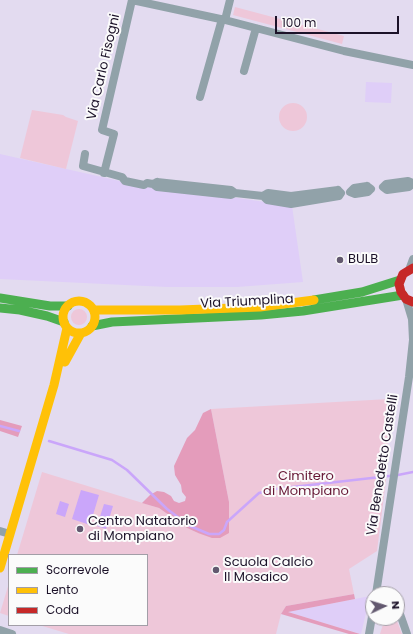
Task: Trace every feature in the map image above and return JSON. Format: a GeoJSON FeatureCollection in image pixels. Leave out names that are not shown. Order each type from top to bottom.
{"type":"FeatureCollection","features":[{"type":"Feature","properties":{"kind":"main road"},"geometry":{"type":"LineString","coordinates":[[407,299],[400,288],[400,280],[404,274],[411,269]]}},
{"type":"Feature","properties":{"kind":"main road","name":"Via Triumplina"},"geometry":{"type":"LineString","coordinates":[[0,298],[50,306],[68,306],[75,302],[81,301],[86,303],[94,310],[195,309],[296,303],[362,292],[400,280]]}},
{"type":"Feature","properties":{"kind":"main road","name":"Via Triumplina"},"geometry":{"type":"LineString","coordinates":[[81,333],[87,331],[92,326],[112,322],[261,315],[407,299]]}},
{"type":"Feature","properties":{"kind":"main road"},"geometry":{"type":"LineString","coordinates":[[0,568],[54,385],[66,325],[64,314],[68,306]]}},
{"type":"Feature","properties":{"kind":"main road"},"geometry":{"type":"LineString","coordinates":[[0,308],[20,310],[47,316],[66,325],[74,332],[81,333],[54,385]]}},
{"type":"Feature","properties":{"kind":"main road"},"geometry":{"type":"LineString","coordinates":[[92,326],[95,318],[94,310]]}},
{"type":"Feature","properties":{"kind":"street","name":"Via Carlo Fisogni"},"geometry":{"type":"LineString","coordinates":[[104,173],[114,134],[102,130],[132,0],[224,20],[344,51],[413,65]]}},
{"type":"Feature","properties":{"kind":"street"},"geometry":{"type":"LineString","coordinates":[[200,97],[230,0]]}},
{"type":"Feature","properties":{"kind":"street"},"geometry":{"type":"LineString","coordinates":[[244,71],[256,28]]}},
{"type":"Feature","properties":{"kind":"street"},"geometry":{"type":"LineString","coordinates":[[86,154],[83,166],[122,177],[124,181],[144,185],[157,182],[231,190],[235,193],[263,196],[268,193],[292,196],[338,190],[341,193],[350,192],[354,188],[367,186],[372,189],[383,187],[386,184],[408,181],[413,183]]}},
{"type":"Feature","properties":{"kind":"street"},"geometry":{"type":"LineString","coordinates":[[411,269],[413,259]]}},
{"type":"Feature","properties":{"kind":"street","name":"Via Benedetto Castelli"},"geometry":{"type":"LineString","coordinates":[[377,586],[409,377],[413,339],[412,320],[407,299]]}},
{"type":"Feature","properties":{"kind":"street"},"geometry":{"type":"LineString","coordinates":[[0,531],[10,534]]}},
{"type":"Feature","properties":{"kind":"street"},"geometry":{"type":"LineString","coordinates":[[0,630],[12,634]]}},
{"type":"Feature","properties":{"kind":"shaded area"},"geometry":{"type":"Polygon","coordinates":[[[366,82],[392,83],[391,103],[365,102],[366,82]]]}},
{"type":"Feature","properties":{"kind":"shaded area"},"geometry":{"type":"Polygon","coordinates":[[[0,154],[146,187],[292,206],[303,282],[237,287],[167,287],[0,279],[0,154]]]}},
{"type":"Feature","properties":{"kind":"shaded area"},"geometry":{"type":"Polygon","coordinates":[[[211,409],[229,502],[229,533],[220,538],[212,538],[198,533],[187,528],[159,508],[142,503],[150,495],[157,491],[164,492],[171,496],[174,501],[179,503],[185,501],[186,497],[182,492],[181,485],[175,475],[174,466],[187,438],[195,430],[203,413],[211,409]]]}},
{"type":"Feature","properties":{"kind":"shaded area"},"geometry":{"type":"Polygon","coordinates":[[[0,420],[22,426],[18,437],[0,431],[0,420]]]}},
{"type":"Feature","properties":{"kind":"shaded area"},"geometry":{"type":"Polygon","coordinates":[[[81,490],[99,495],[90,525],[72,519],[81,490]]]}},
{"type":"Feature","properties":{"kind":"shaded area"},"geometry":{"type":"Polygon","coordinates":[[[60,501],[69,504],[65,517],[56,514],[60,501]]]}},
{"type":"Feature","properties":{"kind":"shaded area"},"geometry":{"type":"Polygon","coordinates":[[[104,504],[113,506],[106,529],[97,526],[104,504]]]}},
{"type":"Feature","properties":{"kind":"shaded area"},"geometry":{"type":"Polygon","coordinates":[[[354,594],[355,599],[288,612],[360,634],[349,634],[281,614],[286,606],[354,594]]]}},
{"type":"Feature","properties":{"kind":"shaded area"},"geometry":{"type":"Polygon","coordinates":[[[365,597],[365,617],[361,634],[287,612],[365,597]]]}},
{"type":"Feature","properties":{"kind":"green space"},"geometry":{"type":"Polygon","coordinates":[[[235,7],[344,36],[342,44],[233,15],[235,7]]]}},
{"type":"Feature","properties":{"kind":"green space"},"geometry":{"type":"Polygon","coordinates":[[[293,103],[303,107],[307,117],[303,127],[293,131],[283,127],[279,117],[283,107],[293,103]]]}},
{"type":"Feature","properties":{"kind":"green space"},"geometry":{"type":"Polygon","coordinates":[[[32,110],[63,115],[78,121],[66,169],[20,158],[32,110]]]}},
{"type":"Feature","properties":{"kind":"green space"},"geometry":{"type":"Polygon","coordinates":[[[79,309],[85,311],[87,317],[85,323],[79,325],[73,323],[71,317],[73,311],[79,309]]]}},
{"type":"Feature","properties":{"kind":"green space","name":"Cimitero di Mompiano"},"geometry":{"type":"Polygon","coordinates":[[[389,399],[387,473],[377,551],[349,569],[354,594],[286,606],[281,614],[276,634],[69,634],[42,626],[148,626],[148,554],[17,554],[42,472],[159,508],[187,528],[198,533],[229,502],[211,409],[389,399]]]}},
{"type":"Feature","properties":{"kind":"green space"},"geometry":{"type":"Polygon","coordinates":[[[8,586],[8,616],[0,613],[8,586]]]}},
{"type":"Feature","properties":{"kind":"green space"},"geometry":{"type":"Polygon","coordinates":[[[382,626],[399,626],[402,634],[380,634],[382,626]]]}},
{"type":"Feature","properties":{"kind":"waterway"},"geometry":{"type":"LineString","coordinates":[[0,426],[19,431]]}},
{"type":"Feature","properties":{"kind":"waterway"},"geometry":{"type":"LineString","coordinates":[[49,441],[112,460],[127,470],[167,509],[190,526],[209,534],[219,534],[224,530],[227,522],[259,493],[275,489],[413,472]]}},
{"type":"Feature","properties":{"kind":"traffic: fast"},"geometry":{"type":"LineString","coordinates":[[314,300],[362,292],[400,280]]}},
{"type":"Feature","properties":{"kind":"traffic: fast"},"geometry":{"type":"LineString","coordinates":[[92,326],[112,322],[261,315],[303,311],[403,295]]}},
{"type":"Feature","properties":{"kind":"traffic: fast"},"geometry":{"type":"LineString","coordinates":[[0,298],[50,306],[68,306]]}},
{"type":"Feature","properties":{"kind":"traffic: fast"},"geometry":{"type":"LineString","coordinates":[[0,308],[20,310],[47,316],[64,322]]}},
{"type":"Feature","properties":{"kind":"traffic: slow"},"geometry":{"type":"LineString","coordinates":[[94,310],[180,310],[260,307],[314,300]]}},
{"type":"Feature","properties":{"kind":"traffic: slow"},"geometry":{"type":"LineString","coordinates":[[76,301],[82,301],[92,308],[95,317],[94,323],[88,330],[82,333],[76,333],[66,326],[63,320],[63,314],[70,304],[76,301]]}},
{"type":"Feature","properties":{"kind":"traffic: slow"},"geometry":{"type":"LineString","coordinates":[[0,568],[54,385],[67,328]]}},
{"type":"Feature","properties":{"kind":"traffic: slow"},"geometry":{"type":"LineString","coordinates":[[65,362],[81,333]]}},
{"type":"Feature","properties":{"kind":"traffic: jam"},"geometry":{"type":"LineString","coordinates":[[413,268],[403,274],[399,284],[401,292],[406,299],[413,302]]}},
{"type":"Feature","properties":{"kind":"place","name":"BULB"},"geometry":{"type":"Point","coordinates":[340,260]}},
{"type":"Feature","properties":{"kind":"place","name":"Centro Natatorio di Mompiano"},"geometry":{"type":"Point","coordinates":[80,529]}},
{"type":"Feature","properties":{"kind":"place","name":"Scuola Calcio Il Mosaico"},"geometry":{"type":"Point","coordinates":[216,570]}}]}
